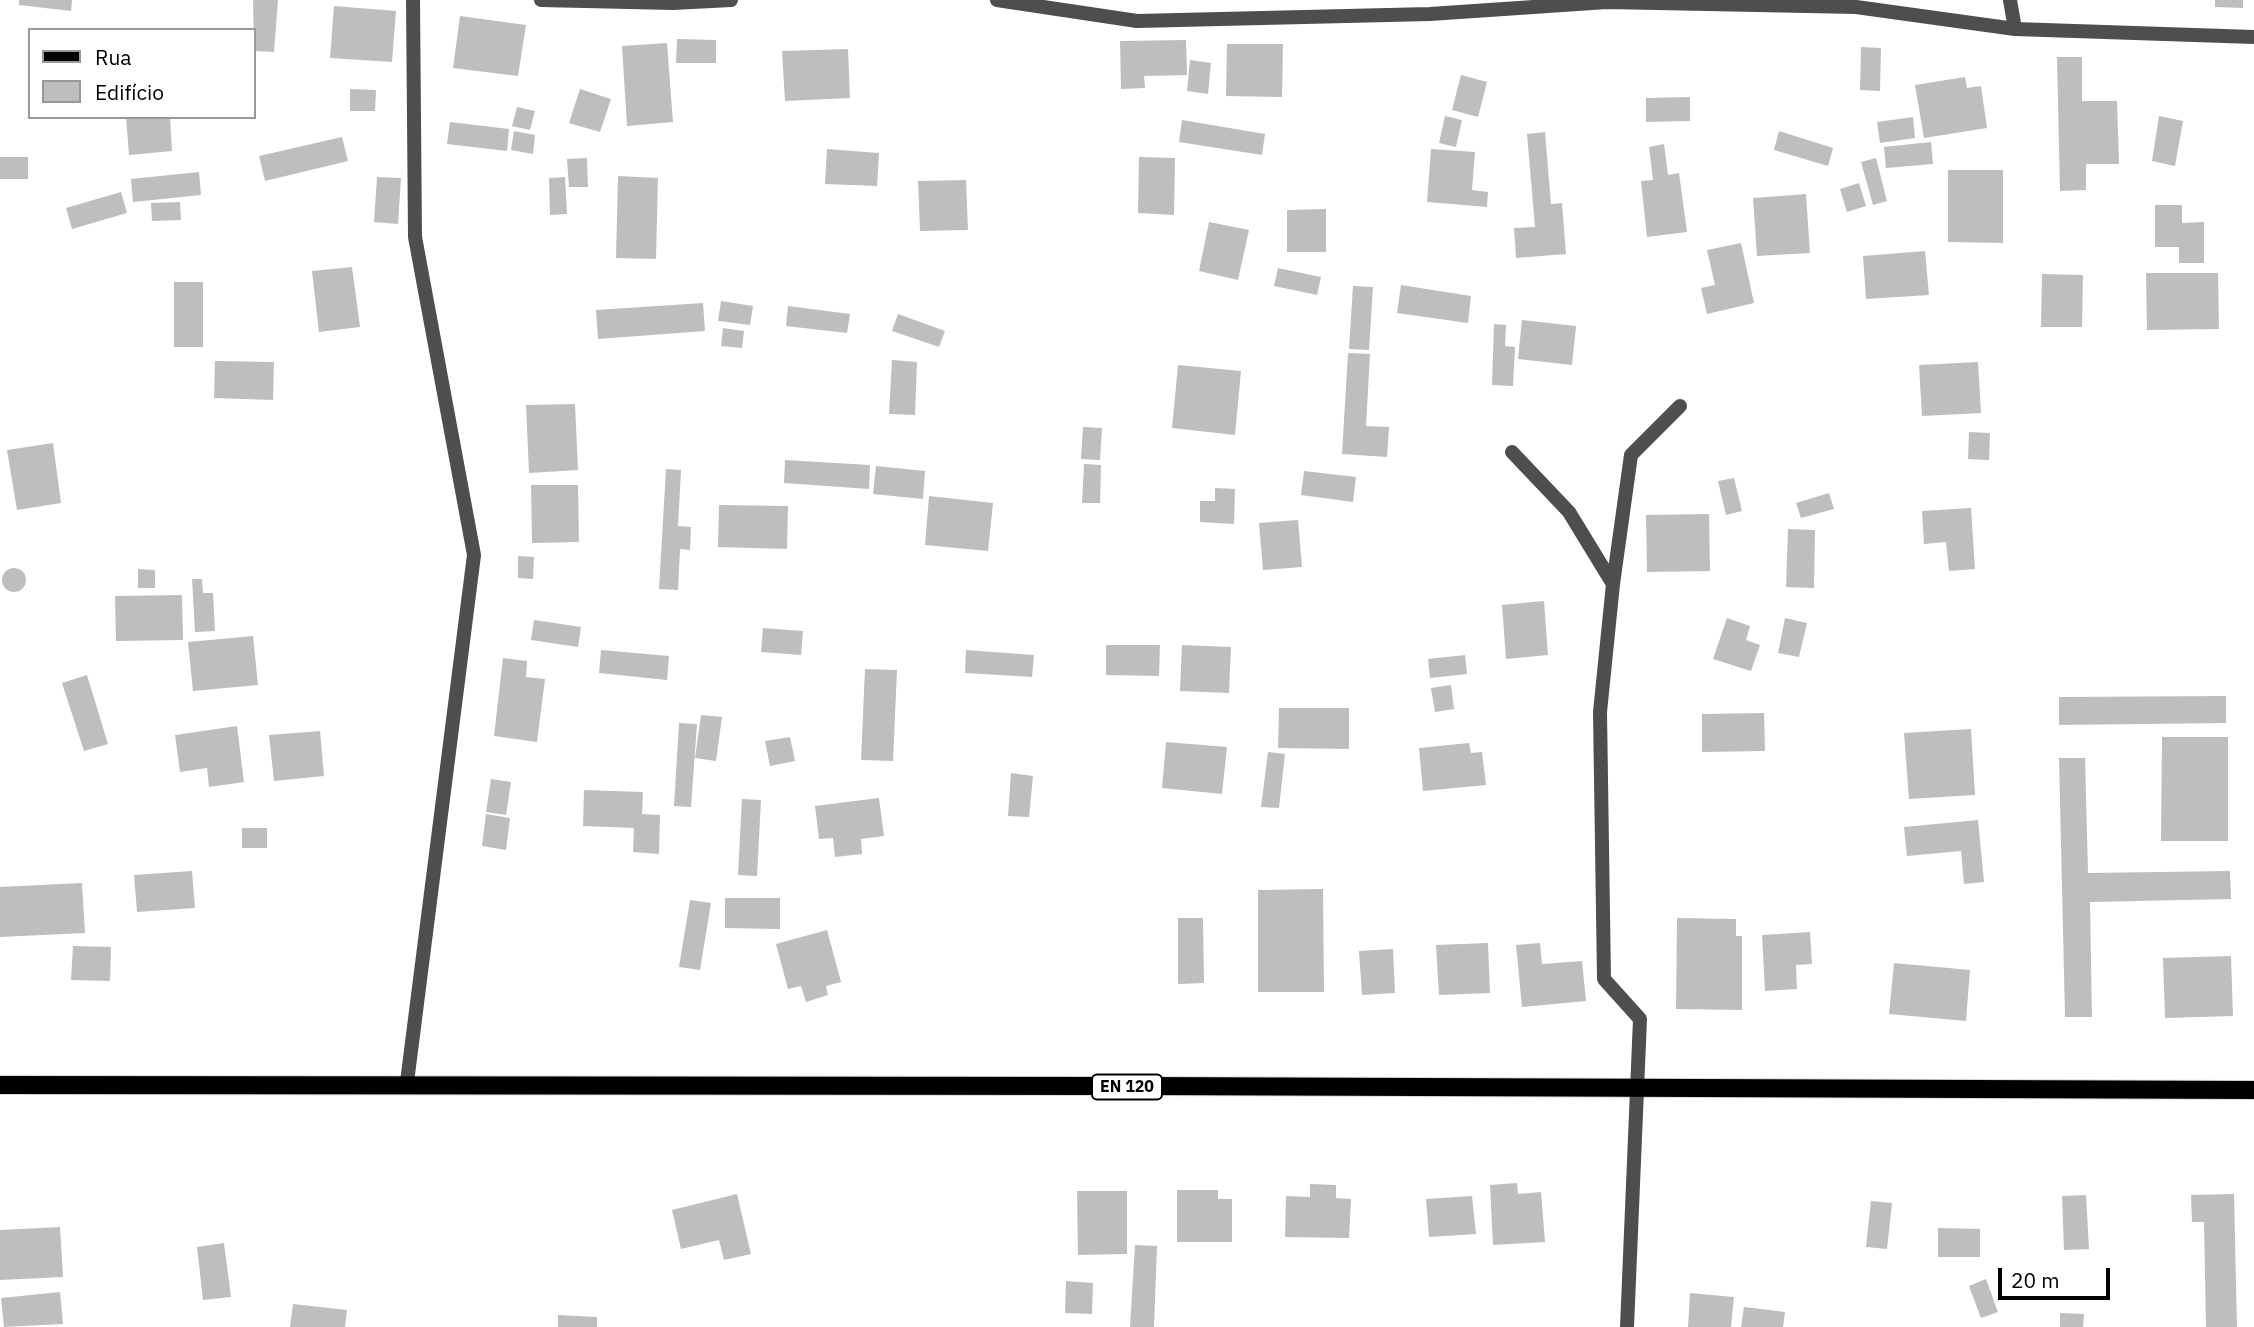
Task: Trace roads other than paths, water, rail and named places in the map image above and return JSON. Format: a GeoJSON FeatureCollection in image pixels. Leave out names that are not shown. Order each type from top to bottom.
{"type":"FeatureCollection","features":[{"type":"Feature","properties":{"kind":"main road","name":"EN 120"},"geometry":{"type":"LineString","coordinates":[[0,1085],[407,1082],[1639,1091],[2254,1090]]}},
{"type":"Feature","properties":{"kind":"street"},"geometry":{"type":"LineString","coordinates":[[407,1082],[474,555],[415,237],[413,0]]}},
{"type":"Feature","properties":{"kind":"street"},"geometry":{"type":"LineString","coordinates":[[541,0],[673,3],[731,0]]}},
{"type":"Feature","properties":{"kind":"street"},"geometry":{"type":"LineString","coordinates":[[997,0],[1137,21],[1430,14],[1607,2],[1856,7],[2015,29],[2254,37]]}},
{"type":"Feature","properties":{"kind":"street"},"geometry":{"type":"LineString","coordinates":[[1417,0],[1430,14]]}},
{"type":"Feature","properties":{"kind":"street"},"geometry":{"type":"LineString","coordinates":[[2010,0],[2015,29]]}},
{"type":"Feature","properties":{"kind":"street"},"geometry":{"type":"LineString","coordinates":[[1627,1327],[1640,1019],[1604,979],[1600,712],[1631,456],[1680,406]]}},
{"type":"Feature","properties":{"kind":"street"},"geometry":{"type":"LineString","coordinates":[[1512,452],[1569,512],[1614,584]]}}]}
